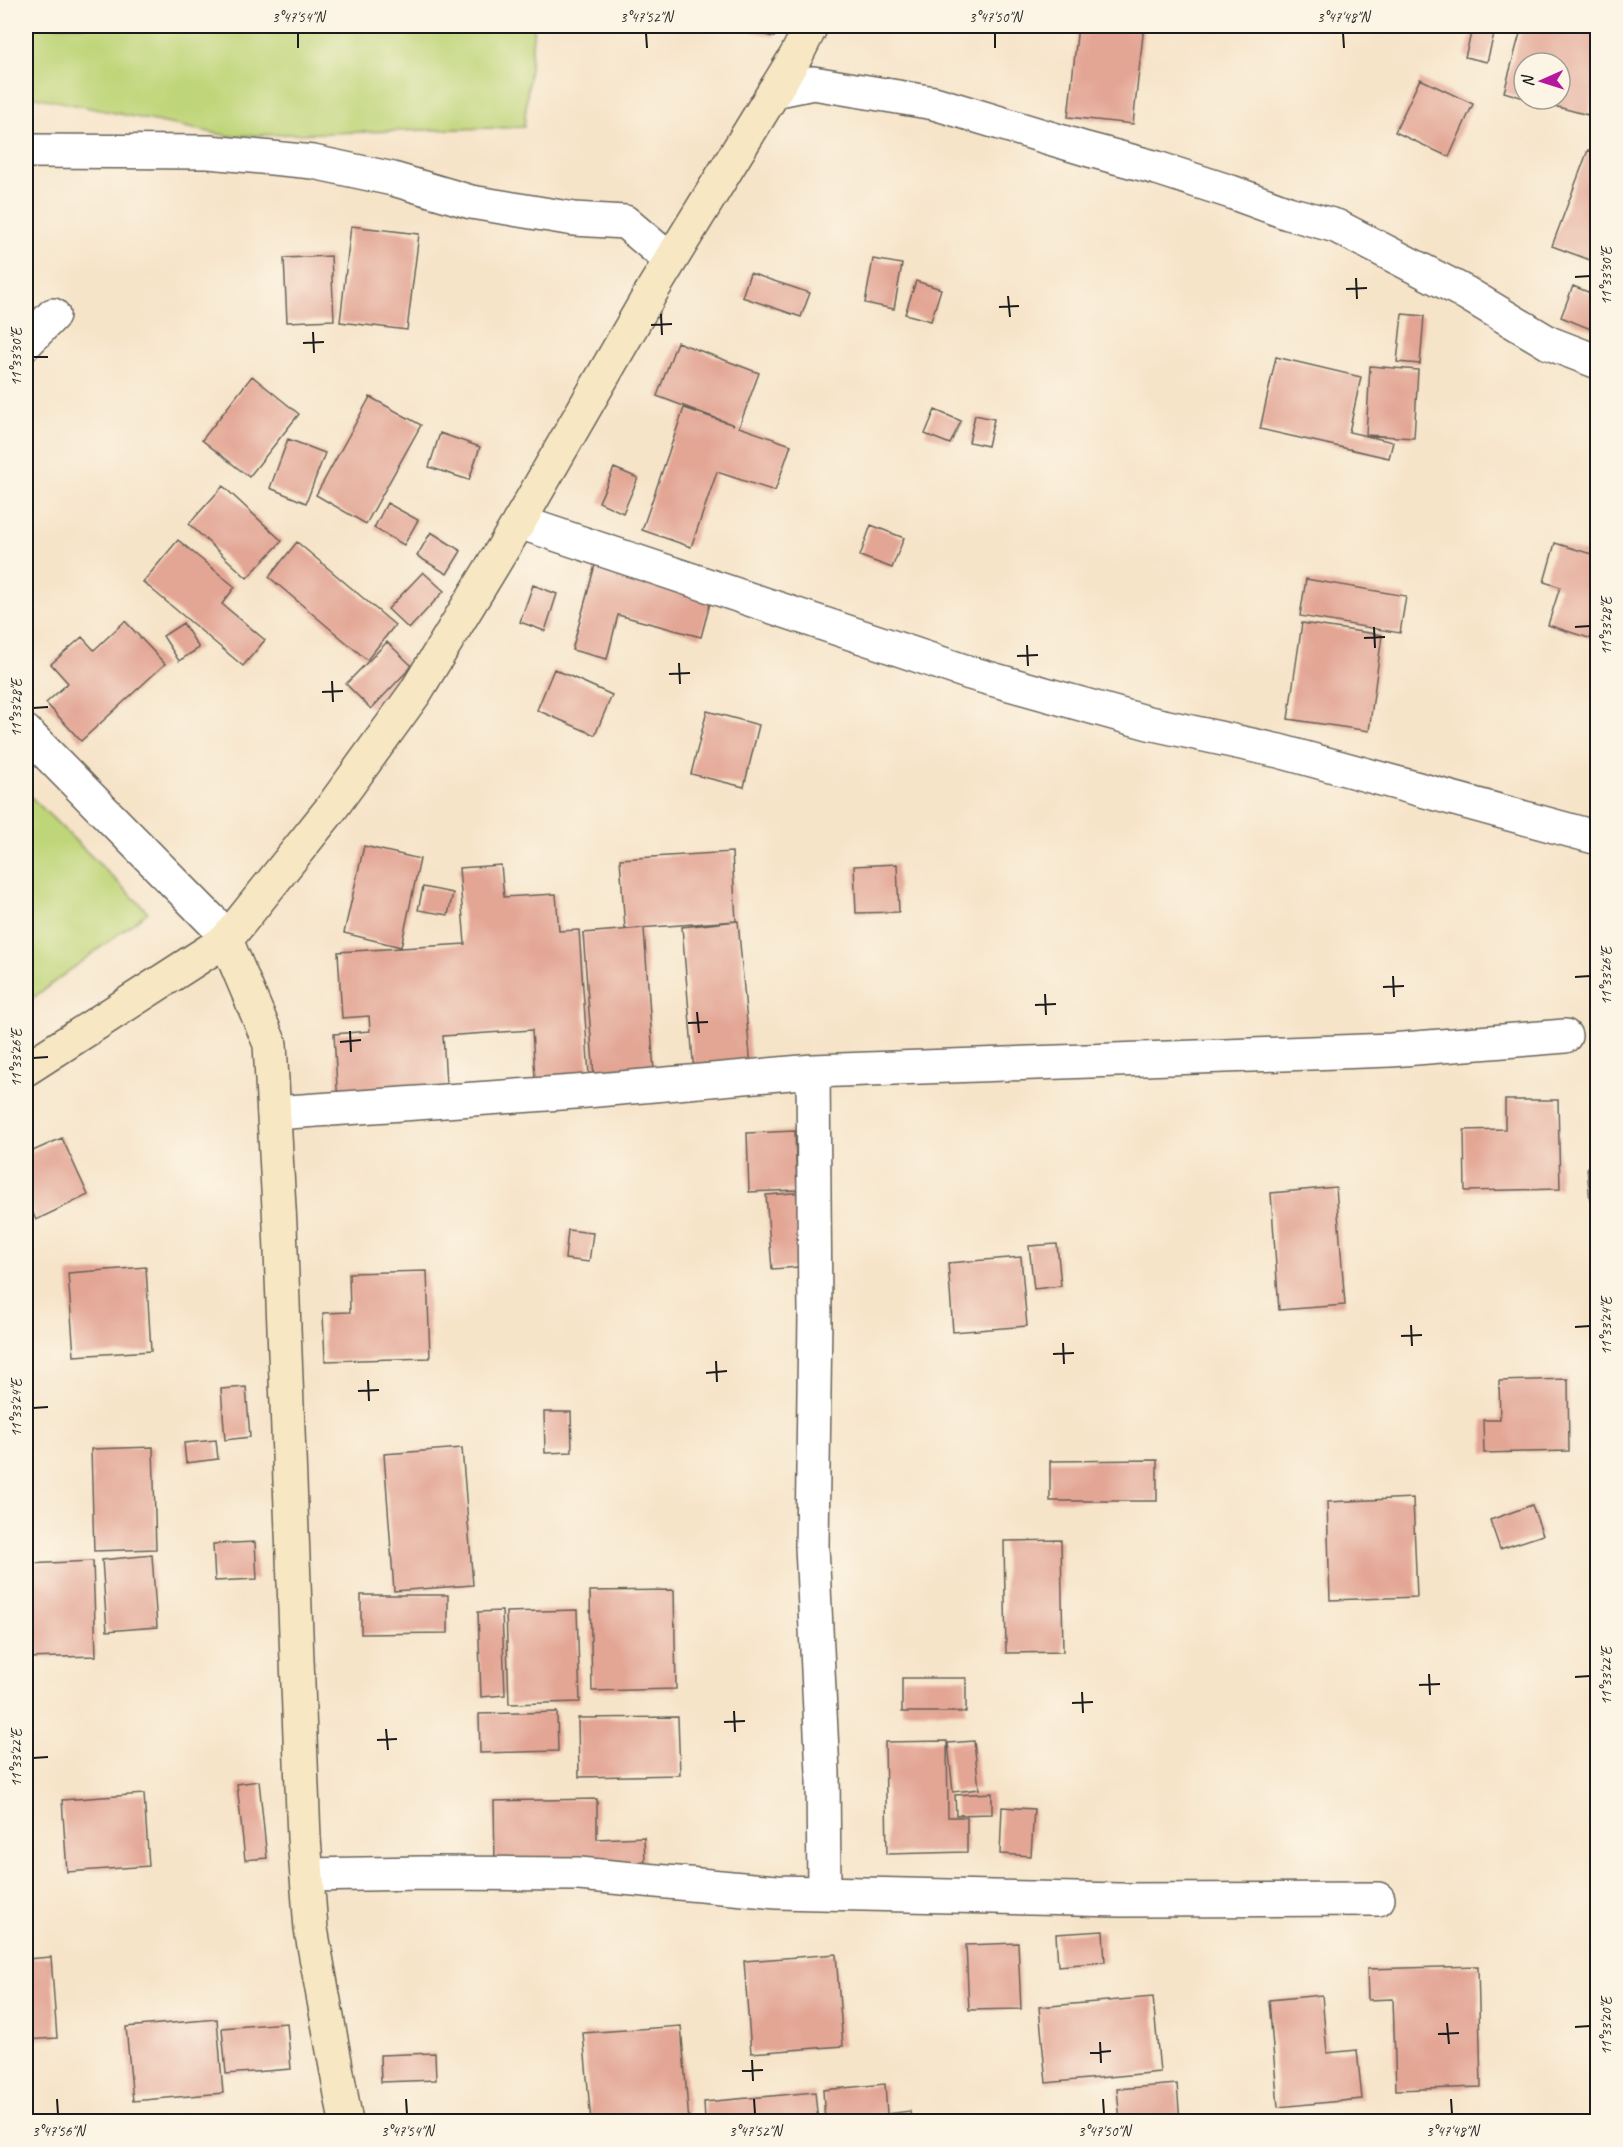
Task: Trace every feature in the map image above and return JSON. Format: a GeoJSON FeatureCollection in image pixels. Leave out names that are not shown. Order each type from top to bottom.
{"type":"FeatureCollection","features":[{"type":"Feature","properties":{"kind":"street"},"geometry":{"type":"LineString","coordinates":[[26,1069],[225,940],[330,810],[415,693],[519,522],[670,260],[774,91],[811,26]]}},
{"type":"Feature","properties":{"kind":"street"},"geometry":{"type":"LineString","coordinates":[[774,91],[813,83],[934,103],[1157,168],[1288,213],[1336,226],[1464,292],[1549,342],[1598,362]]}},
{"type":"Feature","properties":{"kind":"street"},"geometry":{"type":"LineString","coordinates":[[26,151],[209,153],[313,162],[393,179],[471,202],[574,219],[625,222],[670,260]]}},
{"type":"Feature","properties":{"kind":"street"},"geometry":{"type":"LineString","coordinates":[[26,343],[54,315]]}},
{"type":"Feature","properties":{"kind":"street"},"geometry":{"type":"LineString","coordinates":[[519,522],[970,674],[1149,723],[1279,751],[1598,838]]}},
{"type":"Feature","properties":{"kind":"street"},"geometry":{"type":"LineString","coordinates":[[26,732],[220,930],[270,1044],[304,1838],[311,1929],[346,2121]]}},
{"type":"Feature","properties":{"kind":"street"},"geometry":{"type":"LineString","coordinates":[[274,1113],[575,1092],[813,1071],[1391,1050],[1565,1035]]}},
{"type":"Feature","properties":{"kind":"street"},"geometry":{"type":"LineString","coordinates":[[813,1071],[815,1314],[812,1546],[823,1773],[824,1893]]}},
{"type":"Feature","properties":{"kind":"street"},"geometry":{"type":"LineString","coordinates":[[307,1875],[579,1874],[777,1892],[1120,1900],[1378,1899]]}},
{"type":"Feature","properties":{"kind":"green space"},"geometry":{"type":"Polygon","coordinates":[[[26,26],[534,26],[524,127],[229,136],[26,95],[26,26]]]}},
{"type":"Feature","properties":{"kind":"green space"},"geometry":{"type":"Polygon","coordinates":[[[26,792],[148,912],[26,1003],[26,792]]]}},
{"type":"Feature","properties":{"kind":"building"},"geometry":{"type":"Polygon","coordinates":[[[727,26],[776,26],[774,37],[727,26]]]}},
{"type":"Feature","properties":{"kind":"building"},"geometry":{"type":"Polygon","coordinates":[[[1078,26],[1144,26],[1133,124],[1068,117],[1078,26]]]}},
{"type":"Feature","properties":{"kind":"building"},"geometry":{"type":"Polygon","coordinates":[[[1473,26],[1496,26],[1487,62],[1465,57],[1473,26]]]}},
{"type":"Feature","properties":{"kind":"building"},"geometry":{"type":"Polygon","coordinates":[[[1522,26],[1598,26],[1598,80],[1588,115],[1572,111],[1572,51],[1515,51],[1522,26]]]}},
{"type":"Feature","properties":{"kind":"building"},"geometry":{"type":"Polygon","coordinates":[[[1512,63],[1512,94],[1504,92],[1512,63]]]}},
{"type":"Feature","properties":{"kind":"building"},"geometry":{"type":"Polygon","coordinates":[[[1420,79],[1473,104],[1449,157],[1395,132],[1420,79]]]}},
{"type":"Feature","properties":{"kind":"building"},"geometry":{"type":"Polygon","coordinates":[[[1588,150],[1598,154],[1598,263],[1552,246],[1588,150]]]}},
{"type":"Feature","properties":{"kind":"building"},"geometry":{"type":"Polygon","coordinates":[[[351,226],[419,234],[407,330],[340,322],[351,226]]]}},
{"type":"Feature","properties":{"kind":"building"},"geometry":{"type":"Polygon","coordinates":[[[331,256],[334,320],[287,322],[284,258],[331,256]]]}},
{"type":"Feature","properties":{"kind":"building"},"geometry":{"type":"Polygon","coordinates":[[[873,259],[902,264],[894,309],[865,303],[873,259]]]}},
{"type":"Feature","properties":{"kind":"building"},"geometry":{"type":"Polygon","coordinates":[[[750,273],[810,293],[801,317],[742,297],[750,273]]]}},
{"type":"Feature","properties":{"kind":"building"},"geometry":{"type":"Polygon","coordinates":[[[916,281],[941,289],[931,321],[905,314],[916,281]]]}},
{"type":"Feature","properties":{"kind":"building"},"geometry":{"type":"Polygon","coordinates":[[[1573,286],[1598,296],[1598,332],[1561,317],[1573,286]]]}},
{"type":"Feature","properties":{"kind":"building"},"geometry":{"type":"Polygon","coordinates":[[[1402,314],[1424,316],[1420,364],[1397,362],[1402,314]]]}},
{"type":"Feature","properties":{"kind":"building"},"geometry":{"type":"Polygon","coordinates":[[[677,342],[759,373],[739,427],[791,445],[775,491],[717,472],[691,547],[642,530],[684,408],[734,425],[657,396],[677,342]]]}},
{"type":"Feature","properties":{"kind":"building"},"geometry":{"type":"Polygon","coordinates":[[[1276,357],[1361,377],[1349,432],[1393,442],[1389,458],[1260,429],[1276,357]]]}},
{"type":"Feature","properties":{"kind":"building"},"geometry":{"type":"Polygon","coordinates":[[[1370,366],[1418,370],[1414,438],[1366,435],[1370,366]]]}},
{"type":"Feature","properties":{"kind":"building"},"geometry":{"type":"Polygon","coordinates":[[[252,376],[299,414],[249,477],[202,440],[252,376]]]}},
{"type":"Feature","properties":{"kind":"building"},"geometry":{"type":"Polygon","coordinates":[[[370,397],[421,425],[366,524],[316,495],[370,397]]]}},
{"type":"Feature","properties":{"kind":"building"},"geometry":{"type":"Polygon","coordinates":[[[1598,405],[1598,420],[1593,418],[1598,405]]]}},
{"type":"Feature","properties":{"kind":"building"},"geometry":{"type":"Polygon","coordinates":[[[935,410],[961,421],[950,444],[925,434],[935,410]]]}},
{"type":"Feature","properties":{"kind":"building"},"geometry":{"type":"Polygon","coordinates":[[[975,415],[994,419],[988,446],[969,442],[975,415]]]}},
{"type":"Feature","properties":{"kind":"building"},"geometry":{"type":"Polygon","coordinates":[[[440,433],[480,447],[469,480],[429,467],[440,433]]]}},
{"type":"Feature","properties":{"kind":"building"},"geometry":{"type":"Polygon","coordinates":[[[288,439],[325,453],[306,503],[270,488],[288,439]]]}},
{"type":"Feature","properties":{"kind":"building"},"geometry":{"type":"Polygon","coordinates":[[[614,468],[638,478],[623,513],[599,502],[614,468]]]}},
{"type":"Feature","properties":{"kind":"building"},"geometry":{"type":"Polygon","coordinates":[[[223,486],[282,541],[247,578],[189,524],[223,486]]]}},
{"type":"Feature","properties":{"kind":"building"},"geometry":{"type":"Polygon","coordinates":[[[387,503],[418,520],[404,545],[374,528],[387,503]]]}},
{"type":"Feature","properties":{"kind":"building"},"geometry":{"type":"Polygon","coordinates":[[[871,525],[904,538],[892,568],[860,556],[871,525]]]}},
{"type":"Feature","properties":{"kind":"building"},"geometry":{"type":"Polygon","coordinates":[[[431,532],[461,551],[447,574],[417,556],[431,532]]]}},
{"type":"Feature","properties":{"kind":"building"},"geometry":{"type":"Polygon","coordinates":[[[178,540],[235,587],[222,604],[265,640],[243,666],[143,582],[178,540]]]}},
{"type":"Feature","properties":{"kind":"building"},"geometry":{"type":"Polygon","coordinates":[[[297,542],[395,625],[367,660],[269,577],[297,542]]]}},
{"type":"Feature","properties":{"kind":"building"},"geometry":{"type":"Polygon","coordinates":[[[1555,543],[1598,556],[1598,641],[1548,625],[1560,587],[1544,582],[1555,543]]]}},
{"type":"Feature","properties":{"kind":"building"},"geometry":{"type":"Polygon","coordinates":[[[595,565],[712,596],[701,637],[618,615],[607,659],[572,650],[595,565]]]}},
{"type":"Feature","properties":{"kind":"building"},"geometry":{"type":"Polygon","coordinates":[[[423,572],[444,591],[409,629],[388,609],[423,572]]]}},
{"type":"Feature","properties":{"kind":"building"},"geometry":{"type":"Polygon","coordinates":[[[1306,579],[1406,596],[1400,633],[1300,616],[1306,579]]]}},
{"type":"Feature","properties":{"kind":"building"},"geometry":{"type":"Polygon","coordinates":[[[533,585],[557,594],[545,631],[520,622],[533,585]]]}},
{"type":"Feature","properties":{"kind":"building"},"geometry":{"type":"Polygon","coordinates":[[[125,621],[165,664],[81,741],[46,703],[68,683],[51,664],[82,637],[94,650],[125,621]]]}},
{"type":"Feature","properties":{"kind":"building"},"geometry":{"type":"Polygon","coordinates":[[[183,623],[199,648],[179,661],[163,636],[183,623]]]}},
{"type":"Feature","properties":{"kind":"building"},"geometry":{"type":"Polygon","coordinates":[[[1302,623],[1382,635],[1369,731],[1288,719],[1302,623]]]}},
{"type":"Feature","properties":{"kind":"building"},"geometry":{"type":"Polygon","coordinates":[[[387,642],[412,666],[371,709],[346,684],[387,642]]]}},
{"type":"Feature","properties":{"kind":"building"},"geometry":{"type":"Polygon","coordinates":[[[554,669],[612,695],[595,735],[537,710],[554,669]]]}},
{"type":"Feature","properties":{"kind":"building"},"geometry":{"type":"Polygon","coordinates":[[[707,711],[759,725],[744,787],[691,774],[707,711]]]}},
{"type":"Feature","properties":{"kind":"building"},"geometry":{"type":"Polygon","coordinates":[[[364,846],[420,859],[401,947],[344,933],[364,846]]]}},
{"type":"Feature","properties":{"kind":"building"},"geometry":{"type":"Polygon","coordinates":[[[732,852],[736,921],[625,929],[620,859],[732,852]]]}},
{"type":"Feature","properties":{"kind":"building"},"geometry":{"type":"Polygon","coordinates":[[[897,864],[899,912],[856,913],[854,866],[897,864]]]}},
{"type":"Feature","properties":{"kind":"building"},"geometry":{"type":"Polygon","coordinates":[[[501,865],[504,897],[556,894],[559,931],[579,930],[590,1090],[536,1094],[532,1030],[443,1036],[447,1098],[338,1105],[334,1034],[370,1031],[369,1016],[342,1018],[338,952],[465,944],[459,868],[501,865]]]}},
{"type":"Feature","properties":{"kind":"building"},"geometry":{"type":"Polygon","coordinates":[[[423,887],[453,893],[448,915],[418,910],[423,887]]]}},
{"type":"Feature","properties":{"kind":"building"},"geometry":{"type":"Polygon","coordinates":[[[738,921],[752,1079],[695,1085],[682,927],[738,921]]]}},
{"type":"Feature","properties":{"kind":"building"},"geometry":{"type":"Polygon","coordinates":[[[644,928],[655,1086],[595,1090],[583,933],[644,928]]]}},
{"type":"Feature","properties":{"kind":"building"},"geometry":{"type":"Polygon","coordinates":[[[1505,1100],[1558,1100],[1560,1189],[1465,1191],[1464,1130],[1505,1129],[1505,1100]]]}},
{"type":"Feature","properties":{"kind":"building"},"geometry":{"type":"Polygon","coordinates":[[[795,1131],[797,1190],[749,1192],[747,1133],[795,1131]]]}},
{"type":"Feature","properties":{"kind":"building"},"geometry":{"type":"Polygon","coordinates":[[[62,1138],[88,1195],[36,1220],[26,1197],[26,1154],[62,1138]]]}},
{"type":"Feature","properties":{"kind":"building"},"geometry":{"type":"Polygon","coordinates":[[[1598,1166],[1598,1200],[1590,1201],[1587,1167],[1598,1166]]]}},
{"type":"Feature","properties":{"kind":"building"},"geometry":{"type":"Polygon","coordinates":[[[1336,1187],[1345,1305],[1279,1310],[1271,1193],[1336,1187]]]}},
{"type":"Feature","properties":{"kind":"building"},"geometry":{"type":"Polygon","coordinates":[[[806,1192],[812,1266],[772,1269],[766,1195],[806,1192]]]}},
{"type":"Feature","properties":{"kind":"building"},"geometry":{"type":"Polygon","coordinates":[[[568,1230],[593,1233],[589,1262],[565,1259],[568,1230]]]}},
{"type":"Feature","properties":{"kind":"building"},"geometry":{"type":"Polygon","coordinates":[[[1057,1244],[1061,1286],[1034,1289],[1029,1246],[1057,1244]]]}},
{"type":"Feature","properties":{"kind":"building"},"geometry":{"type":"Polygon","coordinates":[[[1021,1257],[1027,1326],[953,1332],[948,1263],[1021,1257]]]}},
{"type":"Feature","properties":{"kind":"building"},"geometry":{"type":"Polygon","coordinates":[[[146,1267],[151,1351],[74,1356],[68,1273],[146,1267]]]}},
{"type":"Feature","properties":{"kind":"building"},"geometry":{"type":"Polygon","coordinates":[[[427,1271],[430,1358],[325,1361],[323,1313],[350,1312],[349,1273],[427,1271]]]}},
{"type":"Feature","properties":{"kind":"building"},"geometry":{"type":"Polygon","coordinates":[[[1568,1379],[1569,1451],[1484,1453],[1483,1420],[1500,1420],[1499,1381],[1568,1379]]]}},
{"type":"Feature","properties":{"kind":"building"},"geometry":{"type":"Polygon","coordinates":[[[246,1387],[250,1437],[225,1440],[221,1389],[246,1387]]]}},
{"type":"Feature","properties":{"kind":"building"},"geometry":{"type":"Polygon","coordinates":[[[544,1412],[571,1412],[572,1452],[545,1453],[544,1412]]]}},
{"type":"Feature","properties":{"kind":"building"},"geometry":{"type":"Polygon","coordinates":[[[216,1440],[218,1459],[186,1463],[184,1443],[216,1440]]]}},
{"type":"Feature","properties":{"kind":"building"},"geometry":{"type":"Polygon","coordinates":[[[153,1447],[156,1549],[94,1551],[91,1449],[153,1447]]]}},
{"type":"Feature","properties":{"kind":"building"},"geometry":{"type":"Polygon","coordinates":[[[462,1448],[473,1585],[394,1591],[384,1454],[462,1448]]]}},
{"type":"Feature","properties":{"kind":"building"},"geometry":{"type":"Polygon","coordinates":[[[1157,1460],[1157,1501],[1050,1501],[1050,1461],[1157,1460]]]}},
{"type":"Feature","properties":{"kind":"building"},"geometry":{"type":"Polygon","coordinates":[[[1413,1498],[1417,1597],[1330,1600],[1327,1502],[1413,1498]]]}},
{"type":"Feature","properties":{"kind":"building"},"geometry":{"type":"Polygon","coordinates":[[[1532,1505],[1543,1535],[1500,1549],[1490,1520],[1532,1505]]]}},
{"type":"Feature","properties":{"kind":"building"},"geometry":{"type":"Polygon","coordinates":[[[1061,1540],[1063,1652],[1006,1653],[1004,1541],[1061,1540]]]}},
{"type":"Feature","properties":{"kind":"building"},"geometry":{"type":"Polygon","coordinates":[[[255,1542],[257,1579],[215,1581],[213,1544],[255,1542]]]}},
{"type":"Feature","properties":{"kind":"building"},"geometry":{"type":"Polygon","coordinates":[[[152,1555],[157,1627],[107,1631],[102,1560],[152,1555]]]}},
{"type":"Feature","properties":{"kind":"building"},"geometry":{"type":"Polygon","coordinates":[[[93,1561],[96,1656],[26,1658],[26,1564],[93,1561]]]}},
{"type":"Feature","properties":{"kind":"building"},"geometry":{"type":"Polygon","coordinates":[[[674,1590],[676,1689],[592,1691],[590,1591],[674,1590]]]}},
{"type":"Feature","properties":{"kind":"building"},"geometry":{"type":"Polygon","coordinates":[[[361,1595],[448,1595],[448,1633],[361,1634],[361,1595]]]}},
{"type":"Feature","properties":{"kind":"building"},"geometry":{"type":"Polygon","coordinates":[[[577,1610],[580,1702],[509,1704],[506,1612],[577,1610]]]}},
{"type":"Feature","properties":{"kind":"building"},"geometry":{"type":"Polygon","coordinates":[[[502,1611],[505,1695],[481,1697],[478,1612],[502,1611]]]}},
{"type":"Feature","properties":{"kind":"building"},"geometry":{"type":"Polygon","coordinates":[[[902,1678],[966,1678],[966,1712],[902,1712],[902,1678]]]}},
{"type":"Feature","properties":{"kind":"building"},"geometry":{"type":"Polygon","coordinates":[[[557,1712],[558,1751],[480,1753],[479,1714],[557,1712]]]}},
{"type":"Feature","properties":{"kind":"building"},"geometry":{"type":"Polygon","coordinates":[[[678,1717],[680,1775],[579,1777],[578,1718],[678,1717]]]}},
{"type":"Feature","properties":{"kind":"building"},"geometry":{"type":"Polygon","coordinates":[[[947,1741],[948,1817],[967,1817],[967,1852],[887,1854],[885,1742],[947,1741]]]}},
{"type":"Feature","properties":{"kind":"building"},"geometry":{"type":"Polygon","coordinates":[[[974,1741],[979,1789],[953,1792],[948,1743],[974,1741]]]}},
{"type":"Feature","properties":{"kind":"building"},"geometry":{"type":"Polygon","coordinates":[[[259,1781],[267,1858],[245,1860],[237,1784],[259,1781]]]}},
{"type":"Feature","properties":{"kind":"building"},"geometry":{"type":"Polygon","coordinates":[[[992,1793],[992,1814],[956,1815],[955,1795],[992,1793]]]}},
{"type":"Feature","properties":{"kind":"building"},"geometry":{"type":"Polygon","coordinates":[[[144,1794],[149,1866],[67,1872],[62,1800],[144,1794]]]}},
{"type":"Feature","properties":{"kind":"building"},"geometry":{"type":"Polygon","coordinates":[[[597,1799],[597,1839],[644,1837],[645,1862],[495,1865],[494,1801],[597,1799]]]}},
{"type":"Feature","properties":{"kind":"building"},"geometry":{"type":"Polygon","coordinates":[[[1002,1807],[1034,1809],[1031,1856],[1000,1854],[1002,1807]]]}},
{"type":"Feature","properties":{"kind":"building"},"geometry":{"type":"Polygon","coordinates":[[[1103,1931],[1105,1962],[1058,1966],[1056,1934],[1103,1931]]]}},
{"type":"Feature","properties":{"kind":"building"},"geometry":{"type":"Polygon","coordinates":[[[1018,1943],[1021,2009],[969,2010],[966,1945],[1018,1943]]]}},
{"type":"Feature","properties":{"kind":"building"},"geometry":{"type":"Polygon","coordinates":[[[836,1954],[843,2046],[751,2053],[744,1961],[836,1954]]]}},
{"type":"Feature","properties":{"kind":"building"},"geometry":{"type":"Polygon","coordinates":[[[51,1957],[57,2038],[26,2040],[26,1959],[51,1957]]]}},
{"type":"Feature","properties":{"kind":"building"},"geometry":{"type":"Polygon","coordinates":[[[1478,1966],[1481,2087],[1396,2090],[1393,1999],[1368,2000],[1367,1969],[1478,1966]]]}},
{"type":"Feature","properties":{"kind":"building"},"geometry":{"type":"Polygon","coordinates":[[[1322,1995],[1327,2053],[1357,2050],[1362,2099],[1278,2107],[1269,2000],[1322,1995]]]}},
{"type":"Feature","properties":{"kind":"building"},"geometry":{"type":"Polygon","coordinates":[[[1153,1997],[1160,2072],[1046,2083],[1039,2007],[1153,1997]]]}},
{"type":"Feature","properties":{"kind":"building"},"geometry":{"type":"Polygon","coordinates":[[[217,2019],[223,2093],[133,2101],[126,2027],[217,2019]]]}},
{"type":"Feature","properties":{"kind":"building"},"geometry":{"type":"Polygon","coordinates":[[[287,2023],[291,2069],[226,2074],[222,2028],[287,2023]]]}},
{"type":"Feature","properties":{"kind":"building"},"geometry":{"type":"Polygon","coordinates":[[[681,2026],[689,2122],[591,2122],[583,2033],[681,2026]]]}},
{"type":"Feature","properties":{"kind":"building"},"geometry":{"type":"Polygon","coordinates":[[[435,2053],[436,2080],[381,2082],[380,2055],[435,2053]]]}},
{"type":"Feature","properties":{"kind":"building"},"geometry":{"type":"Polygon","coordinates":[[[885,2084],[887,2114],[910,2111],[911,2122],[825,2122],[823,2090],[885,2084]]]}},
{"type":"Feature","properties":{"kind":"building"},"geometry":{"type":"Polygon","coordinates":[[[1177,2084],[1180,2122],[1120,2122],[1117,2089],[1177,2084]]]}},
{"type":"Feature","properties":{"kind":"building"},"geometry":{"type":"Polygon","coordinates":[[[815,2092],[818,2122],[705,2122],[704,2102],[815,2092]]]}}]}
